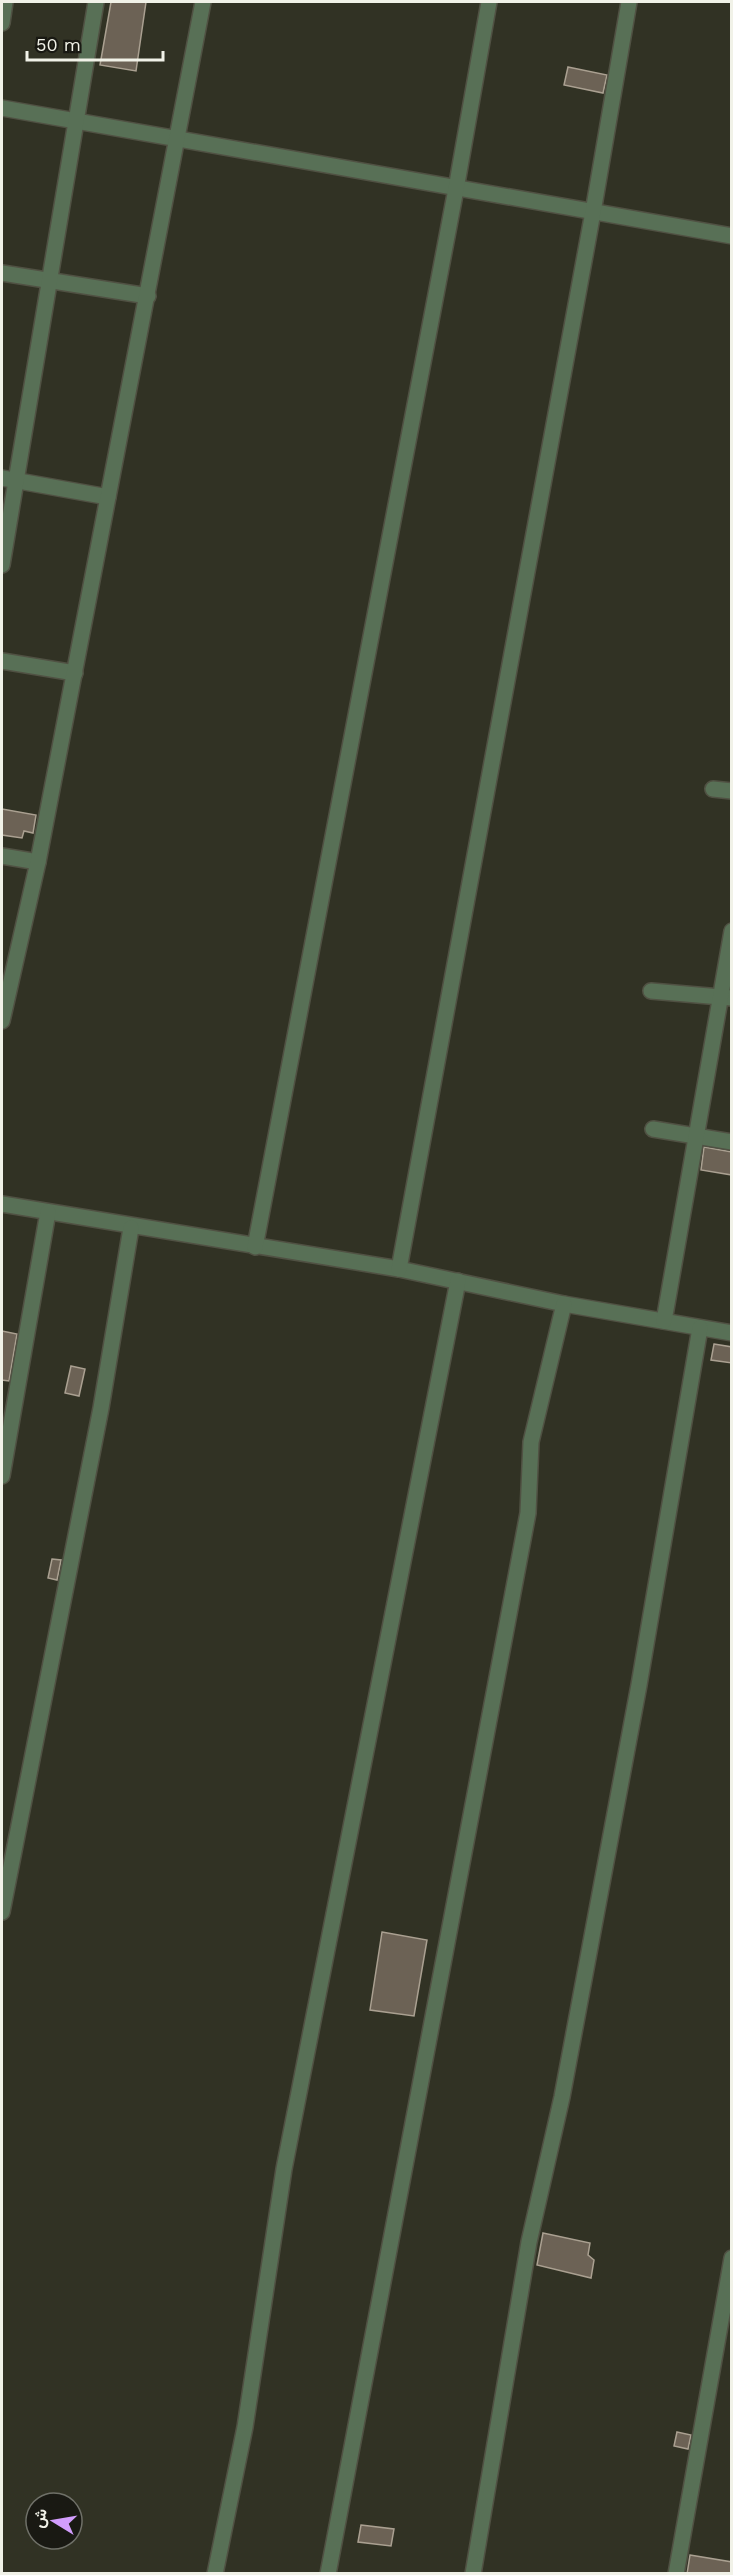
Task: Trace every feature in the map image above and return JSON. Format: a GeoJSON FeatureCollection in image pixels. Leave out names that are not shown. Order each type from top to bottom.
{"type":"FeatureCollection","features":[{"type":"Feature","properties":{"kind":"street"},"geometry":{"type":"LineString","coordinates":[[2,23],[5,2]]}},
{"type":"Feature","properties":{"kind":"street"},"geometry":{"type":"LineString","coordinates":[[2,565],[8,479],[50,281],[96,2]]}},
{"type":"Feature","properties":{"kind":"street"},"geometry":{"type":"LineString","coordinates":[[2,1021],[38,862],[203,2]]}},
{"type":"Feature","properties":{"kind":"street"},"geometry":{"type":"LineString","coordinates":[[255,1247],[456,189],[489,2]]}},
{"type":"Feature","properties":{"kind":"street"},"geometry":{"type":"LineString","coordinates":[[399,1269],[593,212],[629,2]]}},
{"type":"Feature","properties":{"kind":"street"},"geometry":{"type":"LineString","coordinates":[[2,108],[732,236]]}},
{"type":"Feature","properties":{"kind":"street"},"geometry":{"type":"LineString","coordinates":[[2,273],[148,296]]}},
{"type":"Feature","properties":{"kind":"street"},"geometry":{"type":"LineString","coordinates":[[8,479],[108,497]]}},
{"type":"Feature","properties":{"kind":"street"},"geometry":{"type":"LineString","coordinates":[[2,661],[75,673]]}},
{"type":"Feature","properties":{"kind":"street"},"geometry":{"type":"LineString","coordinates":[[713,789],[732,791]]}},
{"type":"Feature","properties":{"kind":"street"},"geometry":{"type":"LineString","coordinates":[[2,856],[38,862]]}},
{"type":"Feature","properties":{"kind":"street"},"geometry":{"type":"LineString","coordinates":[[664,1321],[696,1136],[726,997],[732,931]]}},
{"type":"Feature","properties":{"kind":"street"},"geometry":{"type":"LineString","coordinates":[[651,991],[726,997]]}},
{"type":"Feature","properties":{"kind":"street"},"geometry":{"type":"LineString","coordinates":[[653,1129],[732,1142]]}},
{"type":"Feature","properties":{"kind":"street"},"geometry":{"type":"LineString","coordinates":[[2,1204],[131,1228],[399,1269],[564,1304],[732,1333]]}},
{"type":"Feature","properties":{"kind":"street"},"geometry":{"type":"LineString","coordinates":[[2,1476],[48,1212]]}},
{"type":"Feature","properties":{"kind":"street"},"geometry":{"type":"LineString","coordinates":[[2,1912],[3,1893],[101,1408],[131,1228]]}},
{"type":"Feature","properties":{"kind":"street"},"geometry":{"type":"LineString","coordinates":[[215,2574],[245,2427],[284,2169],[458,1281]]}},
{"type":"Feature","properties":{"kind":"street"},"geometry":{"type":"LineString","coordinates":[[328,2574],[528,1513],[531,1442],[564,1304]]}},
{"type":"Feature","properties":{"kind":"street"},"geometry":{"type":"LineString","coordinates":[[473,2574],[529,2242],[562,2097],[639,1685],[700,1328]]}},
{"type":"Feature","properties":{"kind":"street"},"geometry":{"type":"LineString","coordinates":[[676,2574],[732,2258]]}},
{"type":"Feature","properties":{"kind":"building"},"geometry":{"type":"Polygon","coordinates":[[[111,2],[146,2],[136,71],[100,65],[111,2]]]}},
{"type":"Feature","properties":{"kind":"building"},"geometry":{"type":"Polygon","coordinates":[[[568,67],[607,75],[603,93],[564,85],[568,67]]]}},
{"type":"Feature","properties":{"kind":"building"},"geometry":{"type":"Polygon","coordinates":[[[2,809],[36,815],[33,833],[24,831],[22,838],[2,835],[2,809]]]}},
{"type":"Feature","properties":{"kind":"building"},"geometry":{"type":"Polygon","coordinates":[[[704,1147],[732,1152],[732,1175],[701,1170],[704,1147]]]}},
{"type":"Feature","properties":{"kind":"building"},"geometry":{"type":"Polygon","coordinates":[[[2,1331],[17,1334],[9,1381],[2,1380],[2,1331]]]}},
{"type":"Feature","properties":{"kind":"building"},"geometry":{"type":"Polygon","coordinates":[[[714,1344],[732,1347],[732,1363],[711,1360],[714,1344]]]}},
{"type":"Feature","properties":{"kind":"building"},"geometry":{"type":"Polygon","coordinates":[[[71,1366],[85,1369],[79,1396],[65,1393],[71,1366]]]}},
{"type":"Feature","properties":{"kind":"building"},"geometry":{"type":"Polygon","coordinates":[[[52,1559],[61,1560],[57,1580],[48,1578],[52,1559]]]}},
{"type":"Feature","properties":{"kind":"building"},"geometry":{"type":"Polygon","coordinates":[[[382,1932],[427,1940],[414,2016],[370,2010],[382,1932]]]}},
{"type":"Feature","properties":{"kind":"building"},"geometry":{"type":"Polygon","coordinates":[[[543,2233],[590,2243],[588,2255],[594,2260],[591,2278],[537,2265],[543,2233]]]}},
{"type":"Feature","properties":{"kind":"building"},"geometry":{"type":"Polygon","coordinates":[[[677,2432],[691,2435],[688,2449],[674,2446],[677,2432]]]}},
{"type":"Feature","properties":{"kind":"building"},"geometry":{"type":"Polygon","coordinates":[[[361,2525],[394,2529],[391,2546],[358,2542],[361,2525]]]}},
{"type":"Feature","properties":{"kind":"building"},"geometry":{"type":"Polygon","coordinates":[[[690,2555],[732,2562],[732,2574],[687,2574],[690,2555]]]}}]}
